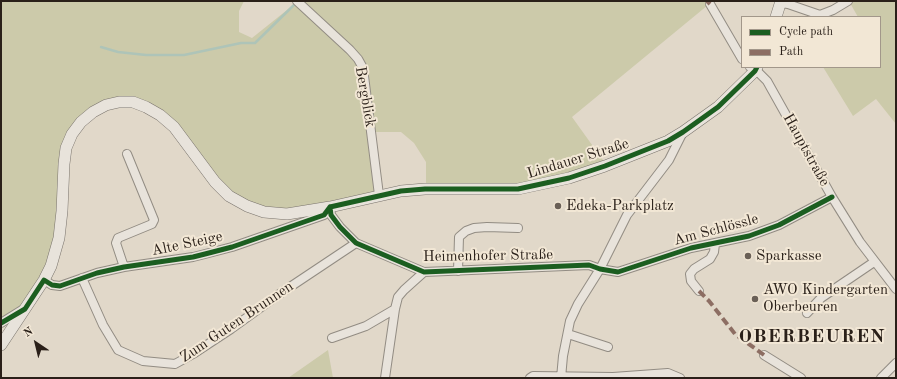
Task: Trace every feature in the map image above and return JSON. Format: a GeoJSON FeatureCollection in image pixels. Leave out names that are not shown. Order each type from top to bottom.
{"type":"FeatureCollection","features":[{"type":"Feature","properties":{"kind":"main road"},"geometry":{"type":"LineString","coordinates":[[776,16],[781,2]]}},
{"type":"Feature","properties":{"kind":"main road","name":"Lindauer Straße"},"geometry":{"type":"LineString","coordinates":[[1,345],[44,280],[51,266],[59,238],[66,148],[72,134],[81,122],[93,112],[106,105],[119,102],[133,102],[160,115],[174,127],[215,182],[229,196],[247,206],[264,212],[287,214],[330,207],[401,191],[518,189],[533,187],[569,178],[654,147],[683,132],[718,107],[754,68]]}},
{"type":"Feature","properties":{"kind":"street"},"geometry":{"type":"LineString","coordinates":[[781,2],[820,15],[833,10],[848,1]]}},
{"type":"Feature","properties":{"kind":"street","name":"Bergblick"},"geometry":{"type":"LineString","coordinates":[[298,2],[350,50],[358,59],[363,68],[379,195]]}},
{"type":"Feature","properties":{"kind":"street"},"geometry":{"type":"LineString","coordinates":[[710,4],[741,57]]}},
{"type":"Feature","properties":{"kind":"street","name":"Hauptstraße"},"geometry":{"type":"LineString","coordinates":[[754,68],[767,81],[832,197],[874,262],[896,289]]}},
{"type":"Feature","properties":{"kind":"street"},"geometry":{"type":"LineString","coordinates":[[561,377],[563,356],[570,321],[578,304],[600,269],[627,215],[669,160],[683,132]]}},
{"type":"Feature","properties":{"kind":"street","name":"Alte Steige"},"geometry":{"type":"LineString","coordinates":[[124,267],[116,243],[118,238],[152,224],[154,220],[127,154]]}},
{"type":"Feature","properties":{"kind":"street","name":"Am Schlössle"},"geometry":{"type":"LineString","coordinates":[[600,269],[618,272],[691,248],[749,236],[779,225],[832,197]]}},
{"type":"Feature","properties":{"kind":"street","name":"Heimenhofer Straße"},"geometry":{"type":"LineString","coordinates":[[330,207],[331,215],[340,227],[356,243],[424,272],[589,265],[600,269]]}},
{"type":"Feature","properties":{"kind":"street","name":"Alte Steige"},"geometry":{"type":"LineString","coordinates":[[44,280],[52,285],[60,286],[97,273],[124,267],[193,257],[232,247],[324,215],[330,207]]}},
{"type":"Feature","properties":{"kind":"street"},"geometry":{"type":"LineString","coordinates":[[458,271],[459,237],[466,231],[474,228],[487,227],[518,228]]}},
{"type":"Feature","properties":{"kind":"street","name":"Zum Guten Brunnen"},"geometry":{"type":"LineString","coordinates":[[82,278],[103,325],[118,350],[143,362],[175,364],[231,330],[278,295],[356,243]]}},
{"type":"Feature","properties":{"kind":"street"},"geometry":{"type":"LineString","coordinates":[[699,290],[691,280],[690,274],[694,269],[710,258],[714,252],[715,244]]}},
{"type":"Feature","properties":{"kind":"street"},"geometry":{"type":"LineString","coordinates":[[807,313],[822,298],[874,262]]}},
{"type":"Feature","properties":{"kind":"street"},"geometry":{"type":"LineString","coordinates":[[386,378],[395,309],[398,298],[404,290],[424,272]]}},
{"type":"Feature","properties":{"kind":"street"},"geometry":{"type":"LineString","coordinates":[[1,323],[25,309]]}},
{"type":"Feature","properties":{"kind":"street"},"geometry":{"type":"LineString","coordinates":[[332,338],[366,326],[395,309]]}},
{"type":"Feature","properties":{"kind":"street"},"geometry":{"type":"LineString","coordinates":[[568,334],[608,347]]}},
{"type":"Feature","properties":{"kind":"street"},"geometry":{"type":"LineString","coordinates":[[764,355],[801,378]]}},
{"type":"Feature","properties":{"kind":"street"},"geometry":{"type":"LineString","coordinates":[[881,378],[896,363]]}},
{"type":"Feature","properties":{"kind":"street"},"geometry":{"type":"LineString","coordinates":[[530,378],[533,376],[613,378],[668,373],[680,378]]}},
{"type":"Feature","properties":{"kind":"shaded area"},"geometry":{"type":"Polygon","coordinates":[[[1,1],[244,1],[239,11],[239,32],[252,38],[297,2],[349,51],[361,69],[377,192],[287,211],[264,209],[231,194],[176,125],[118,99],[69,132],[56,237],[48,265],[21,308],[1,320],[1,1]]]}},
{"type":"Feature","properties":{"kind":"shaded area"},"geometry":{"type":"Polygon","coordinates":[[[299,1],[705,1],[708,5],[572,117],[605,163],[533,184],[426,186],[426,162],[414,143],[401,132],[373,132],[364,68],[299,1]]]}},
{"type":"Feature","properties":{"kind":"shaded area"},"geometry":{"type":"Polygon","coordinates":[[[854,1],[896,1],[896,124],[876,99],[853,116],[824,68],[881,68],[881,16],[857,16],[850,3],[854,1]]]}},
{"type":"Feature","properties":{"kind":"shaded area"},"geometry":{"type":"Polygon","coordinates":[[[328,350],[333,378],[288,378],[328,350]]]}},
{"type":"Feature","properties":{"kind":"waterway"},"geometry":{"type":"LineString","coordinates":[[101,47],[118,52],[146,55],[184,55],[241,43],[255,43],[296,3]]}},
{"type":"Feature","properties":{"kind":"marked path"},"geometry":{"type":"LineString","coordinates":[[707,1],[710,4]]}},
{"type":"Feature","properties":{"kind":"marked path"},"geometry":{"type":"LineString","coordinates":[[699,291],[709,301],[735,334],[764,355]]}},
{"type":"Feature","properties":{"kind":"cycle path"},"geometry":{"type":"LineString","coordinates":[[330,207],[401,191],[425,189],[518,189],[569,178],[605,166],[668,141],[718,107],[756,68]]}},
{"type":"Feature","properties":{"kind":"cycle path"},"geometry":{"type":"LineString","coordinates":[[330,207],[331,215],[340,227],[356,243],[424,272],[589,265],[600,269],[618,272],[691,248],[749,236],[779,225],[832,197]]}},
{"type":"Feature","properties":{"kind":"cycle path"},"geometry":{"type":"LineString","coordinates":[[1,323],[25,309],[44,280],[52,285],[60,286],[97,273],[124,267],[205,254],[232,247],[324,215],[330,207]]}},
{"type":"Feature","properties":{"kind":"place","name":"Edeka-Parkplatz"},"geometry":{"type":"Point","coordinates":[558,206]}},
{"type":"Feature","properties":{"kind":"place","name":"Sparkasse"},"geometry":{"type":"Point","coordinates":[748,256]}},
{"type":"Feature","properties":{"kind":"place","name":"AWO Kindergarten Oberbeuren"},"geometry":{"type":"Point","coordinates":[755,299]}},
{"type":"Feature","properties":{"kind":"district","name":"OBERBEUREN"},"geometry":{"type":"Point","coordinates":[812,337]}}]}
